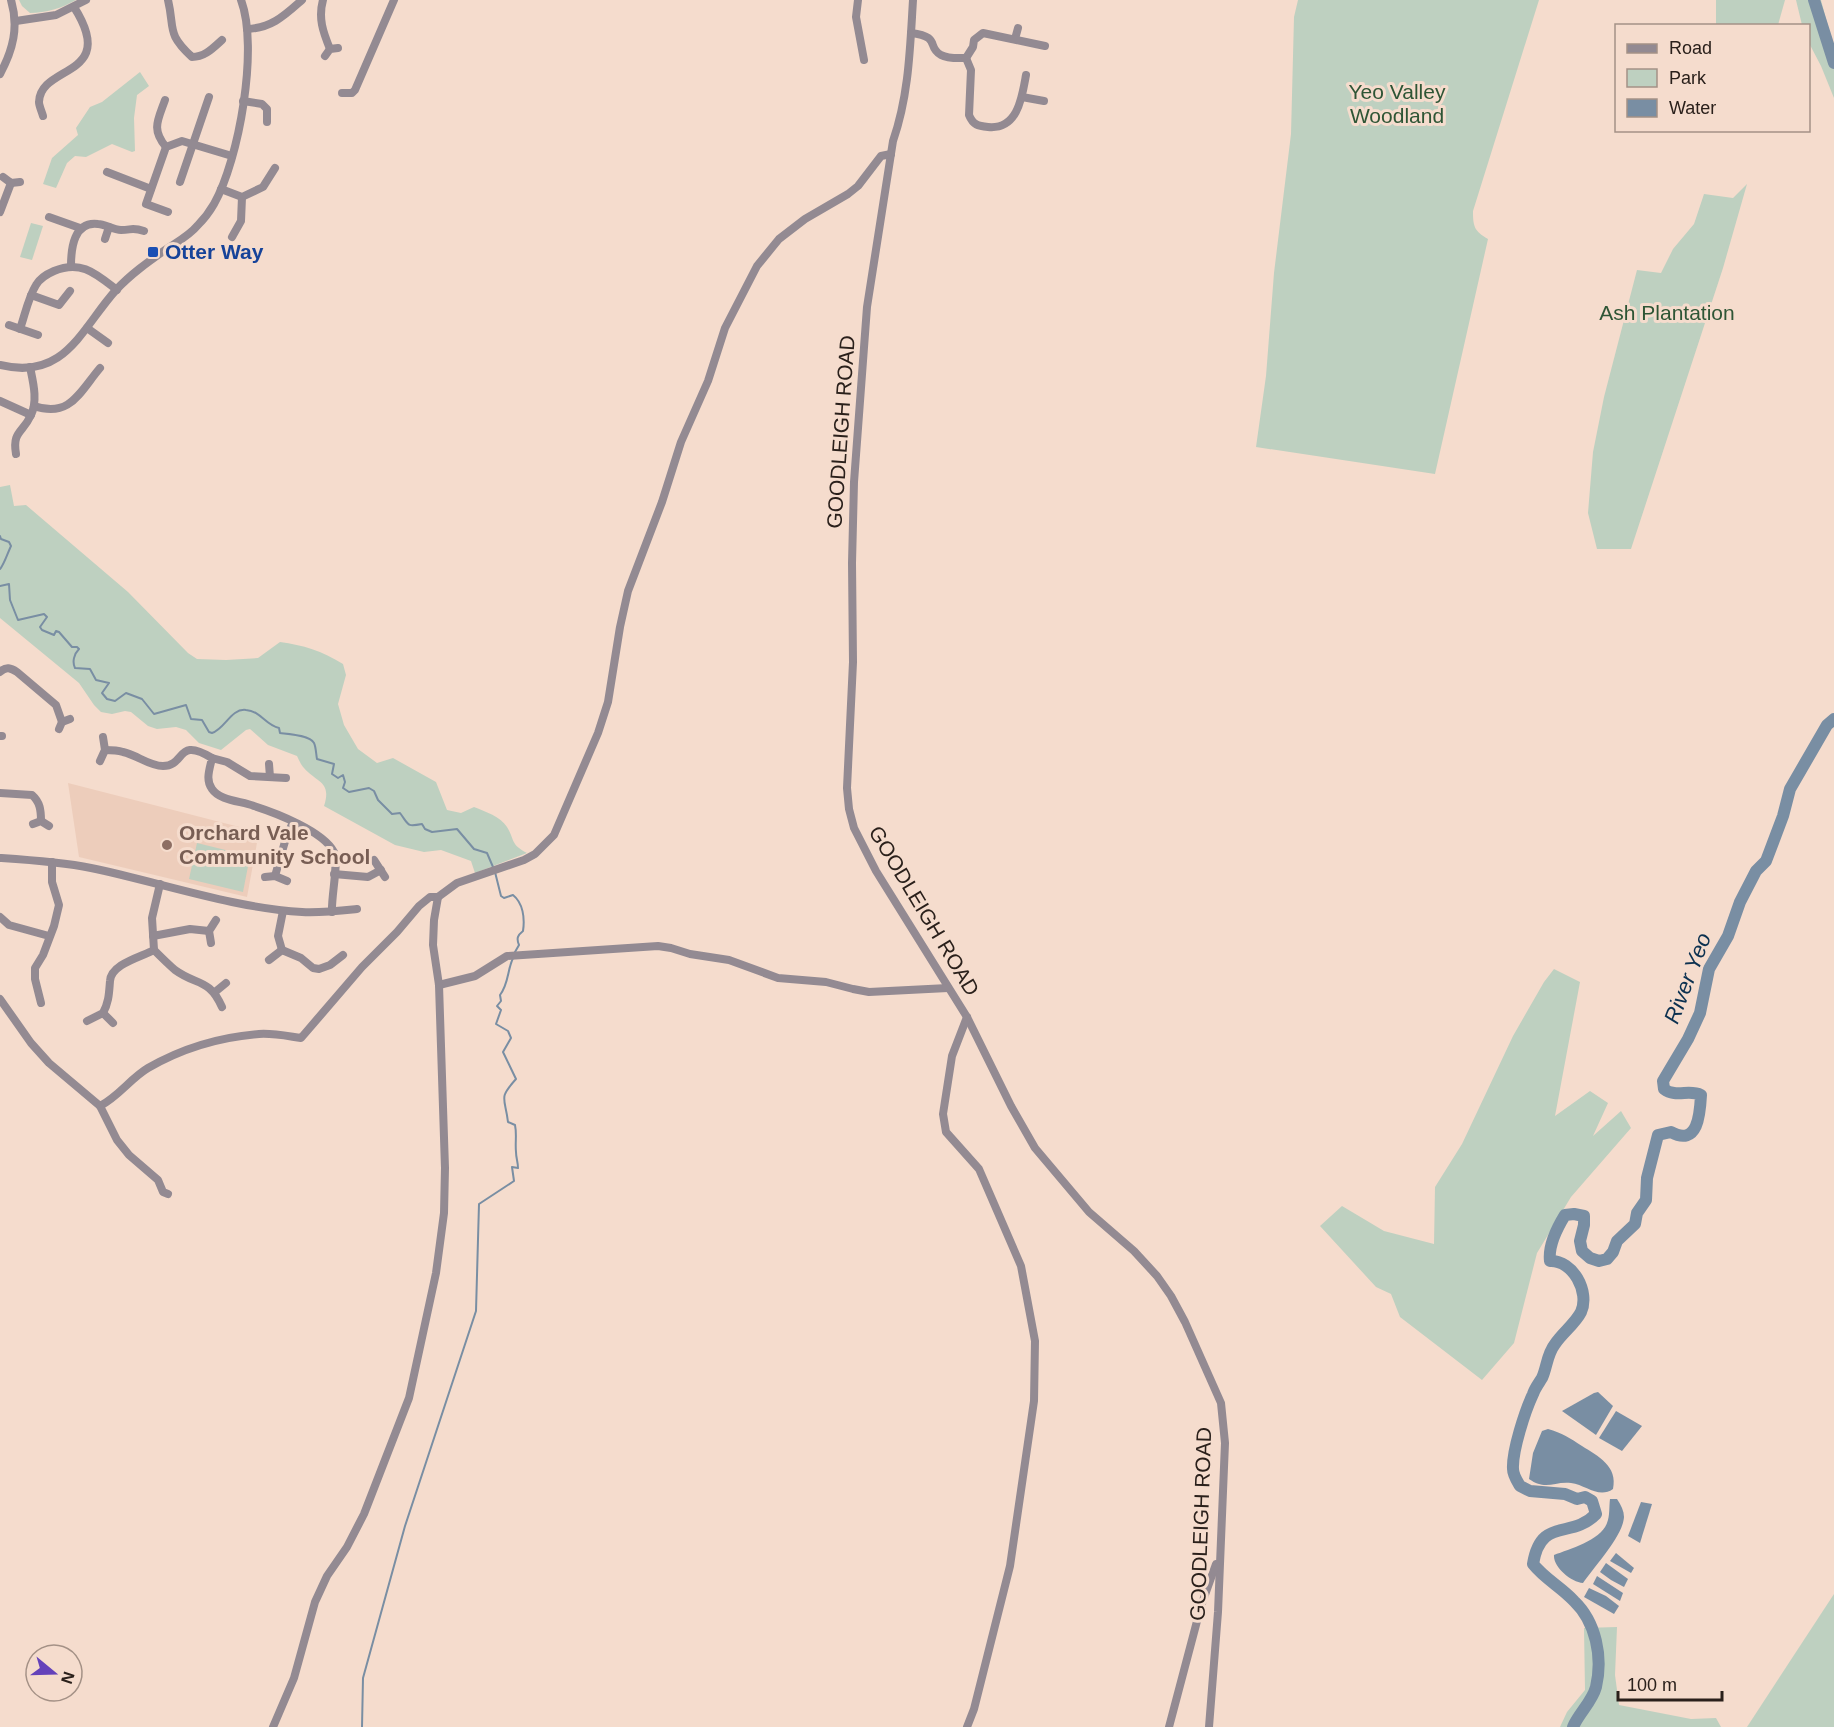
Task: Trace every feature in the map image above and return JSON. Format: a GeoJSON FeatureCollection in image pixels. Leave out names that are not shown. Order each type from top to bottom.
{"type":"FeatureCollection","features":[{"type":"Feature","properties":{"kind":"street"},"geometry":{"type":"LineString","coordinates":[[0,74],[12,49],[16,21],[11,0]]}},
{"type":"Feature","properties":{"kind":"street"},"geometry":{"type":"LineString","coordinates":[[16,21],[56,15],[86,0]]}},
{"type":"Feature","properties":{"kind":"street"},"geometry":{"type":"LineString","coordinates":[[168,0],[171,28],[175,38],[192,57],[199,57],[208,52],[222,40]]}},
{"type":"Feature","properties":{"kind":"street"},"geometry":{"type":"LineString","coordinates":[[0,365],[12,368],[30,367],[50,361],[70,350],[117,290],[138,269],[189,234],[211,209],[221,189],[232,156],[243,101],[248,29],[241,0]]}},
{"type":"Feature","properties":{"kind":"street"},"geometry":{"type":"LineString","coordinates":[[248,29],[264,28],[274,24],[302,0]]}},
{"type":"Feature","properties":{"kind":"street"},"geometry":{"type":"LineString","coordinates":[[323,0],[320,14],[321,26],[334,48],[325,56]]}},
{"type":"Feature","properties":{"kind":"street"},"geometry":{"type":"LineString","coordinates":[[342,93],[352,93],[355,90],[394,0]]}},
{"type":"Feature","properties":{"kind":"street"},"geometry":{"type":"LineString","coordinates":[[858,0],[856,17],[864,60]]}},
{"type":"Feature","properties":{"kind":"street","name":"GOODLEIGH ROAD"},"geometry":{"type":"LineString","coordinates":[[913,0],[907,90],[891,154],[867,307],[854,471],[853,662],[847,788],[849,809],[858,837],[876,871],[967,1017],[1011,1106],[1035,1148],[1089,1212],[1134,1251],[1156,1276],[1171,1296],[1209,1372],[1221,1403],[1224,1443],[1218,1612],[1209,1727]]}},
{"type":"Feature","properties":{"kind":"street"},"geometry":{"type":"LineString","coordinates":[[43,116],[39,102],[43,91],[51,82],[80,62],[87,49],[87,32],[74,7]]}},
{"type":"Feature","properties":{"kind":"street"},"geometry":{"type":"LineString","coordinates":[[1016,39],[1018,28]]}},
{"type":"Feature","properties":{"kind":"street"},"geometry":{"type":"LineString","coordinates":[[911,33],[927,36],[943,57],[966,58]]}},
{"type":"Feature","properties":{"kind":"street"},"geometry":{"type":"LineString","coordinates":[[966,58],[973,47],[974,40],[982,33],[1046,46]]}},
{"type":"Feature","properties":{"kind":"street"},"geometry":{"type":"LineString","coordinates":[[966,58],[971,69],[969,115],[975,124],[992,127],[1002,125],[1018,110],[1026,75]]}},
{"type":"Feature","properties":{"kind":"street"},"geometry":{"type":"LineString","coordinates":[[1022,97],[1044,101]]}},
{"type":"Feature","properties":{"kind":"street"},"geometry":{"type":"LineString","coordinates":[[180,182],[209,98]]}},
{"type":"Feature","properties":{"kind":"street"},"geometry":{"type":"LineString","coordinates":[[165,100],[156,128],[158,137],[166,147]]}},
{"type":"Feature","properties":{"kind":"street"},"geometry":{"type":"LineString","coordinates":[[243,101],[262,104],[267,109],[267,122]]}},
{"type":"Feature","properties":{"kind":"street"},"geometry":{"type":"LineString","coordinates":[[168,212],[146,204],[166,147],[182,141],[232,156]]}},
{"type":"Feature","properties":{"kind":"street"},"geometry":{"type":"LineString","coordinates":[[100,1106],[119,1094],[147,1068],[187,1050],[221,1040],[259,1034],[301,1038],[362,967],[430,897],[438,897],[457,883],[524,860],[535,854],[554,835],[598,732],[608,702],[628,591],[662,501],[681,442],[708,381],[725,328],[757,266],[779,239],[792,228],[848,194],[858,186],[881,156],[891,154]]}},
{"type":"Feature","properties":{"kind":"street"},"geometry":{"type":"LineString","coordinates":[[221,189],[242,197],[262,187],[275,168]]}},
{"type":"Feature","properties":{"kind":"street"},"geometry":{"type":"LineString","coordinates":[[107,172],[152,189]]}},
{"type":"Feature","properties":{"kind":"street"},"geometry":{"type":"LineString","coordinates":[[0,212],[7,180],[20,182]]}},
{"type":"Feature","properties":{"kind":"street"},"geometry":{"type":"LineString","coordinates":[[232,237],[241,221],[242,197]]}},
{"type":"Feature","properties":{"kind":"street"},"geometry":{"type":"LineString","coordinates":[[49,217],[80,228],[94,223],[121,230],[133,227],[144,231]]}},
{"type":"Feature","properties":{"kind":"street"},"geometry":{"type":"LineString","coordinates":[[105,239],[109,226]]}},
{"type":"Feature","properties":{"kind":"street"},"geometry":{"type":"LineString","coordinates":[[71,266],[74,242],[80,228]]}},
{"type":"Feature","properties":{"kind":"street"},"geometry":{"type":"LineString","coordinates":[[20,329],[36,285],[45,276],[71,266],[92,272],[117,290]]}},
{"type":"Feature","properties":{"kind":"street"},"geometry":{"type":"LineString","coordinates":[[31,296],[59,305],[70,291]]}},
{"type":"Feature","properties":{"kind":"street"},"geometry":{"type":"LineString","coordinates":[[9,325],[38,335]]}},
{"type":"Feature","properties":{"kind":"street"},"geometry":{"type":"LineString","coordinates":[[87,328],[108,343]]}},
{"type":"Feature","properties":{"kind":"street"},"geometry":{"type":"LineString","coordinates":[[16,454],[15,439],[32,411],[34,394],[30,367]]}},
{"type":"Feature","properties":{"kind":"street"},"geometry":{"type":"LineString","coordinates":[[0,401],[32,411],[52,411],[67,406],[100,368]]}},
{"type":"Feature","properties":{"kind":"street"},"geometry":{"type":"LineString","coordinates":[[0,672],[5,668],[11,668],[17,672],[56,705],[64,723]]}},
{"type":"Feature","properties":{"kind":"street"},"geometry":{"type":"LineString","coordinates":[[100,761],[105,750],[103,737]]}},
{"type":"Feature","properties":{"kind":"street"},"geometry":{"type":"LineString","coordinates":[[105,750],[124,752],[161,766],[172,764],[185,750],[191,749],[227,762],[250,776],[286,777]]}},
{"type":"Feature","properties":{"kind":"street"},"geometry":{"type":"LineString","coordinates":[[212,758],[208,775],[209,785],[218,796],[254,805],[293,822],[320,838],[333,850],[336,861],[332,912]]}},
{"type":"Feature","properties":{"kind":"street"},"geometry":{"type":"LineString","coordinates":[[269,764],[270,777]]}},
{"type":"Feature","properties":{"kind":"street"},"geometry":{"type":"LineString","coordinates":[[0,793],[32,795],[37,799],[41,810],[41,824]]}},
{"type":"Feature","properties":{"kind":"street"},"geometry":{"type":"LineString","coordinates":[[275,876],[293,822]]}},
{"type":"Feature","properties":{"kind":"street"},"geometry":{"type":"LineString","coordinates":[[0,858],[89,867],[283,911],[332,912],[357,909]]}},
{"type":"Feature","properties":{"kind":"street"},"geometry":{"type":"LineString","coordinates":[[334,874],[368,877],[383,874],[374,860]]}},
{"type":"Feature","properties":{"kind":"street"},"geometry":{"type":"LineString","coordinates":[[41,1003],[34,974],[35,968],[43,955],[59,905],[52,882],[52,862]]}},
{"type":"Feature","properties":{"kind":"street"},"geometry":{"type":"LineString","coordinates":[[265,877],[275,876],[286,881]]}},
{"type":"Feature","properties":{"kind":"street"},"geometry":{"type":"LineString","coordinates":[[160,884],[152,918],[154,950],[175,970],[216,992],[222,1007]]}},
{"type":"Feature","properties":{"kind":"street"},"geometry":{"type":"LineString","coordinates":[[273,1727],[294,1678],[315,1602],[327,1576],[347,1547],[364,1515],[409,1398],[438,1264],[444,1213],[443,1083],[439,985],[434,945],[434,920],[438,897]]}},
{"type":"Feature","properties":{"kind":"street"},"geometry":{"type":"LineString","coordinates":[[282,950],[278,936],[283,911]]}},
{"type":"Feature","properties":{"kind":"street"},"geometry":{"type":"LineString","coordinates":[[0,917],[9,925],[49,936]]}},
{"type":"Feature","properties":{"kind":"street"},"geometry":{"type":"LineString","coordinates":[[211,943],[209,931],[216,920]]}},
{"type":"Feature","properties":{"kind":"street"},"geometry":{"type":"LineString","coordinates":[[153,936],[190,929],[209,931]]}},
{"type":"Feature","properties":{"kind":"street"},"geometry":{"type":"LineString","coordinates":[[439,985],[475,976],[507,956],[658,946],[729,960],[778,978],[826,981],[869,992],[948,988]]}},
{"type":"Feature","properties":{"kind":"street"},"geometry":{"type":"LineString","coordinates":[[87,1021],[103,1013],[109,997],[110,979],[116,968],[154,950]]}},
{"type":"Feature","properties":{"kind":"street"},"geometry":{"type":"LineString","coordinates":[[282,950],[301,958],[313,968],[320,969],[343,955]]}},
{"type":"Feature","properties":{"kind":"street"},"geometry":{"type":"LineString","coordinates":[[269,960],[282,950]]}},
{"type":"Feature","properties":{"kind":"street"},"geometry":{"type":"LineString","coordinates":[[216,992],[226,983]]}},
{"type":"Feature","properties":{"kind":"street"},"geometry":{"type":"LineString","coordinates":[[27,992],[38,990]]}},
{"type":"Feature","properties":{"kind":"street"},"geometry":{"type":"LineString","coordinates":[[0,999],[31,1043],[49,1063],[100,1106],[123,1148],[158,1180],[163,1192],[168,1194]]}},
{"type":"Feature","properties":{"kind":"street"},"geometry":{"type":"LineString","coordinates":[[103,1013],[113,1023]]}},
{"type":"Feature","properties":{"kind":"street"},"geometry":{"type":"LineString","coordinates":[[967,1017],[952,1056],[943,1114],[946,1132],[979,1169],[1021,1266],[1035,1341],[1034,1401],[1010,1566],[974,1709],[967,1727]]}},
{"type":"Feature","properties":{"kind":"street"},"geometry":{"type":"LineString","coordinates":[[1169,1727],[1201,1606],[1219,1557]]}},
{"type":"Feature","properties":{"kind":"shaded area","name":"Orchard Vale Community School"},"geometry":{"type":"Polygon","coordinates":[[[68,783],[259,832],[247,897],[79,857],[68,783]]]}},
{"type":"Feature","properties":{"kind":"green space"},"geometry":{"type":"Polygon","coordinates":[[[19,0],[76,0],[54,10],[30,13],[19,0]]]}},
{"type":"Feature","properties":{"kind":"green space","name":"Yeo Valley Woodland"},"geometry":{"type":"Polygon","coordinates":[[[1298,0],[1539,0],[1473,211],[1475,228],[1488,239],[1435,474],[1256,447],[1266,376],[1274,273],[1291,134],[1294,17],[1298,0]]]}},
{"type":"Feature","properties":{"kind":"green space"},"geometry":{"type":"Polygon","coordinates":[[[1716,0],[1785,0],[1778,24],[1716,24],[1716,0]]]}},
{"type":"Feature","properties":{"kind":"green space"},"geometry":{"type":"Polygon","coordinates":[[[1796,0],[1821,0],[1834,49],[1834,98],[1810,45],[1810,24],[1802,24],[1796,0]]]}},
{"type":"Feature","properties":{"kind":"green space"},"geometry":{"type":"Polygon","coordinates":[[[140,72],[149,86],[137,95],[134,118],[135,151],[132,152],[112,144],[86,157],[75,156],[67,163],[56,188],[43,184],[52,158],[78,135],[76,128],[90,107],[102,102],[140,72]]]}},
{"type":"Feature","properties":{"kind":"green space","name":"Ash Plantation"},"geometry":{"type":"Polygon","coordinates":[[[1747,184],[1723,268],[1631,549],[1597,549],[1588,513],[1593,452],[1604,397],[1637,270],[1661,273],[1673,249],[1694,224],[1704,194],[1733,198],[1747,184]]]}},
{"type":"Feature","properties":{"kind":"green space"},"geometry":{"type":"Polygon","coordinates":[[[31,223],[43,226],[32,260],[20,257],[31,223]]]}},
{"type":"Feature","properties":{"kind":"green space"},"geometry":{"type":"Polygon","coordinates":[[[10,485],[14,506],[26,505],[128,592],[188,653],[197,659],[258,658],[280,642],[312,649],[343,664],[346,675],[338,704],[344,725],[358,749],[377,763],[393,758],[436,782],[447,810],[461,813],[474,807],[497,817],[507,827],[515,844],[527,853],[475,873],[471,861],[441,850],[424,852],[395,845],[324,806],[325,787],[304,768],[297,756],[268,745],[250,729],[221,750],[199,743],[186,730],[176,727],[157,729],[148,726],[131,712],[112,714],[101,712],[79,683],[0,618],[0,487],[10,485]]]}},
{"type":"Feature","properties":{"kind":"green space"},"geometry":{"type":"Polygon","coordinates":[[[197,843],[250,856],[243,892],[189,879],[197,843]]]}},
{"type":"Feature","properties":{"kind":"green space"},"geometry":{"type":"Polygon","coordinates":[[[1554,969],[1580,982],[1555,1116],[1590,1091],[1608,1103],[1593,1136],[1621,1111],[1631,1128],[1571,1197],[1537,1253],[1514,1343],[1482,1380],[1400,1317],[1391,1294],[1376,1287],[1320,1226],[1342,1206],[1384,1231],[1434,1244],[1435,1187],[1462,1144],[1513,1036],[1554,969]]]}},
{"type":"Feature","properties":{"kind":"green space"},"geometry":{"type":"Polygon","coordinates":[[[1834,1594],[1834,1727],[1747,1727],[1834,1594]]]}},
{"type":"Feature","properties":{"kind":"green space"},"geometry":{"type":"Polygon","coordinates":[[[1617,1627],[1615,1675],[1619,1705],[1691,1719],[1716,1718],[1721,1727],[1560,1727],[1567,1712],[1585,1690],[1584,1628],[1617,1627]]]}},
{"type":"Feature","properties":{"kind":"water"},"geometry":{"type":"Polygon","coordinates":[[[1598,1392],[1613,1406],[1596,1435],[1562,1411],[1598,1392]]]}},
{"type":"Feature","properties":{"kind":"water"},"geometry":{"type":"Polygon","coordinates":[[[1616,1411],[1642,1426],[1622,1451],[1599,1438],[1616,1411]]]}},
{"type":"Feature","properties":{"kind":"water"},"geometry":{"type":"Polygon","coordinates":[[[1548,1429],[1570,1438],[1605,1463],[1613,1474],[1613,1489],[1603,1493],[1577,1484],[1545,1485],[1529,1479],[1533,1453],[1542,1431],[1548,1429]]]}},
{"type":"Feature","properties":{"kind":"water"},"geometry":{"type":"Polygon","coordinates":[[[1610,1499],[1617,1499],[1624,1515],[1619,1533],[1583,1583],[1578,1582],[1568,1577],[1560,1569],[1554,1560],[1554,1555],[1592,1539],[1604,1529],[1608,1520],[1610,1499]]]}},
{"type":"Feature","properties":{"kind":"water"},"geometry":{"type":"Polygon","coordinates":[[[1641,1502],[1652,1504],[1640,1543],[1628,1536],[1641,1502]]]}},
{"type":"Feature","properties":{"kind":"water"},"geometry":{"type":"Polygon","coordinates":[[[1616,1553],[1634,1568],[1631,1573],[1610,1561],[1616,1553]]]}},
{"type":"Feature","properties":{"kind":"water"},"geometry":{"type":"Polygon","coordinates":[[[1606,1563],[1628,1579],[1624,1587],[1600,1572],[1606,1563]]]}},
{"type":"Feature","properties":{"kind":"water"},"geometry":{"type":"Polygon","coordinates":[[[1597,1576],[1623,1593],[1620,1601],[1593,1584],[1597,1576]]]}},
{"type":"Feature","properties":{"kind":"water"},"geometry":{"type":"Polygon","coordinates":[[[1589,1588],[1606,1596],[1619,1606],[1614,1614],[1584,1597],[1589,1588]]]}},
{"type":"Feature","properties":{"kind":"waterway","name":"River Yeo"},"geometry":{"type":"LineString","coordinates":[[1814,0],[1834,63]]}},
{"type":"Feature","properties":{"kind":"waterway"},"geometry":{"type":"LineString","coordinates":[[0,536],[11,546],[0,569]]}},
{"type":"Feature","properties":{"kind":"waterway"},"geometry":{"type":"LineString","coordinates":[[0,586],[9,584],[10,600],[18,620],[44,614],[47,617],[40,627],[42,630],[54,635],[56,631],[59,632],[72,647],[79,649],[74,658],[75,668],[90,669],[96,680],[109,683],[102,693],[107,699],[115,701],[126,693],[142,699],[154,714],[186,705],[191,719],[202,720],[212,733],[236,712],[246,710],[256,713],[279,728],[280,733],[298,735],[312,740],[317,759],[334,764],[332,774],[338,778],[343,775],[345,782],[343,788],[349,792],[369,788],[392,814],[400,813],[410,825],[422,824],[425,829],[432,832],[457,829],[474,849],[487,853],[493,867]]}},
{"type":"Feature","properties":{"kind":"waterway","name":"River Yeo"},"geometry":{"type":"LineString","coordinates":[[1573,1727],[1592,1698],[1596,1687],[1599,1664],[1596,1641],[1582,1609],[1533,1564],[1537,1549],[1550,1534],[1577,1526],[1596,1514],[1592,1501],[1585,1497],[1577,1499],[1565,1494],[1530,1491],[1520,1486],[1513,1469],[1523,1420],[1542,1378],[1550,1352],[1581,1312],[1583,1304],[1581,1287],[1572,1271],[1558,1262],[1550,1261],[1552,1243],[1565,1215],[1584,1216],[1580,1241],[1582,1251],[1590,1258],[1599,1261],[1607,1259],[1613,1252],[1617,1241],[1635,1224],[1637,1213],[1646,1200],[1647,1178],[1658,1135],[1671,1132],[1687,1135],[1696,1126],[1701,1095],[1669,1092],[1664,1089],[1663,1081],[1688,1039],[1700,1013],[1709,969],[1728,936],[1740,902],[1756,871],[1766,861],[1783,816],[1790,789],[1827,725],[1834,719]]}},
{"type":"Feature","properties":{"kind":"waterway"},"geometry":{"type":"LineString","coordinates":[[495,872],[501,896],[504,898],[513,895],[522,911],[523,931],[518,937],[519,945],[515,952]]}},
{"type":"Feature","properties":{"kind":"waterway"},"geometry":{"type":"LineString","coordinates":[[362,1727],[363,1678],[405,1526],[476,1311],[479,1204],[514,1181],[512,1167],[518,1168],[515,1125],[508,1122],[504,1099],[516,1079],[503,1052],[511,1038],[508,1031],[496,1024],[501,1010],[497,1006],[501,1001],[500,995],[513,958]]}},
{"type":"Feature","properties":{"kind":"place","name":"Otter Way"},"geometry":{"type":"Point","coordinates":[153,252]}},
{"type":"Feature","properties":{"kind":"place","name":"Orchard Vale Community School"},"geometry":{"type":"Point","coordinates":[167,845]}}]}
